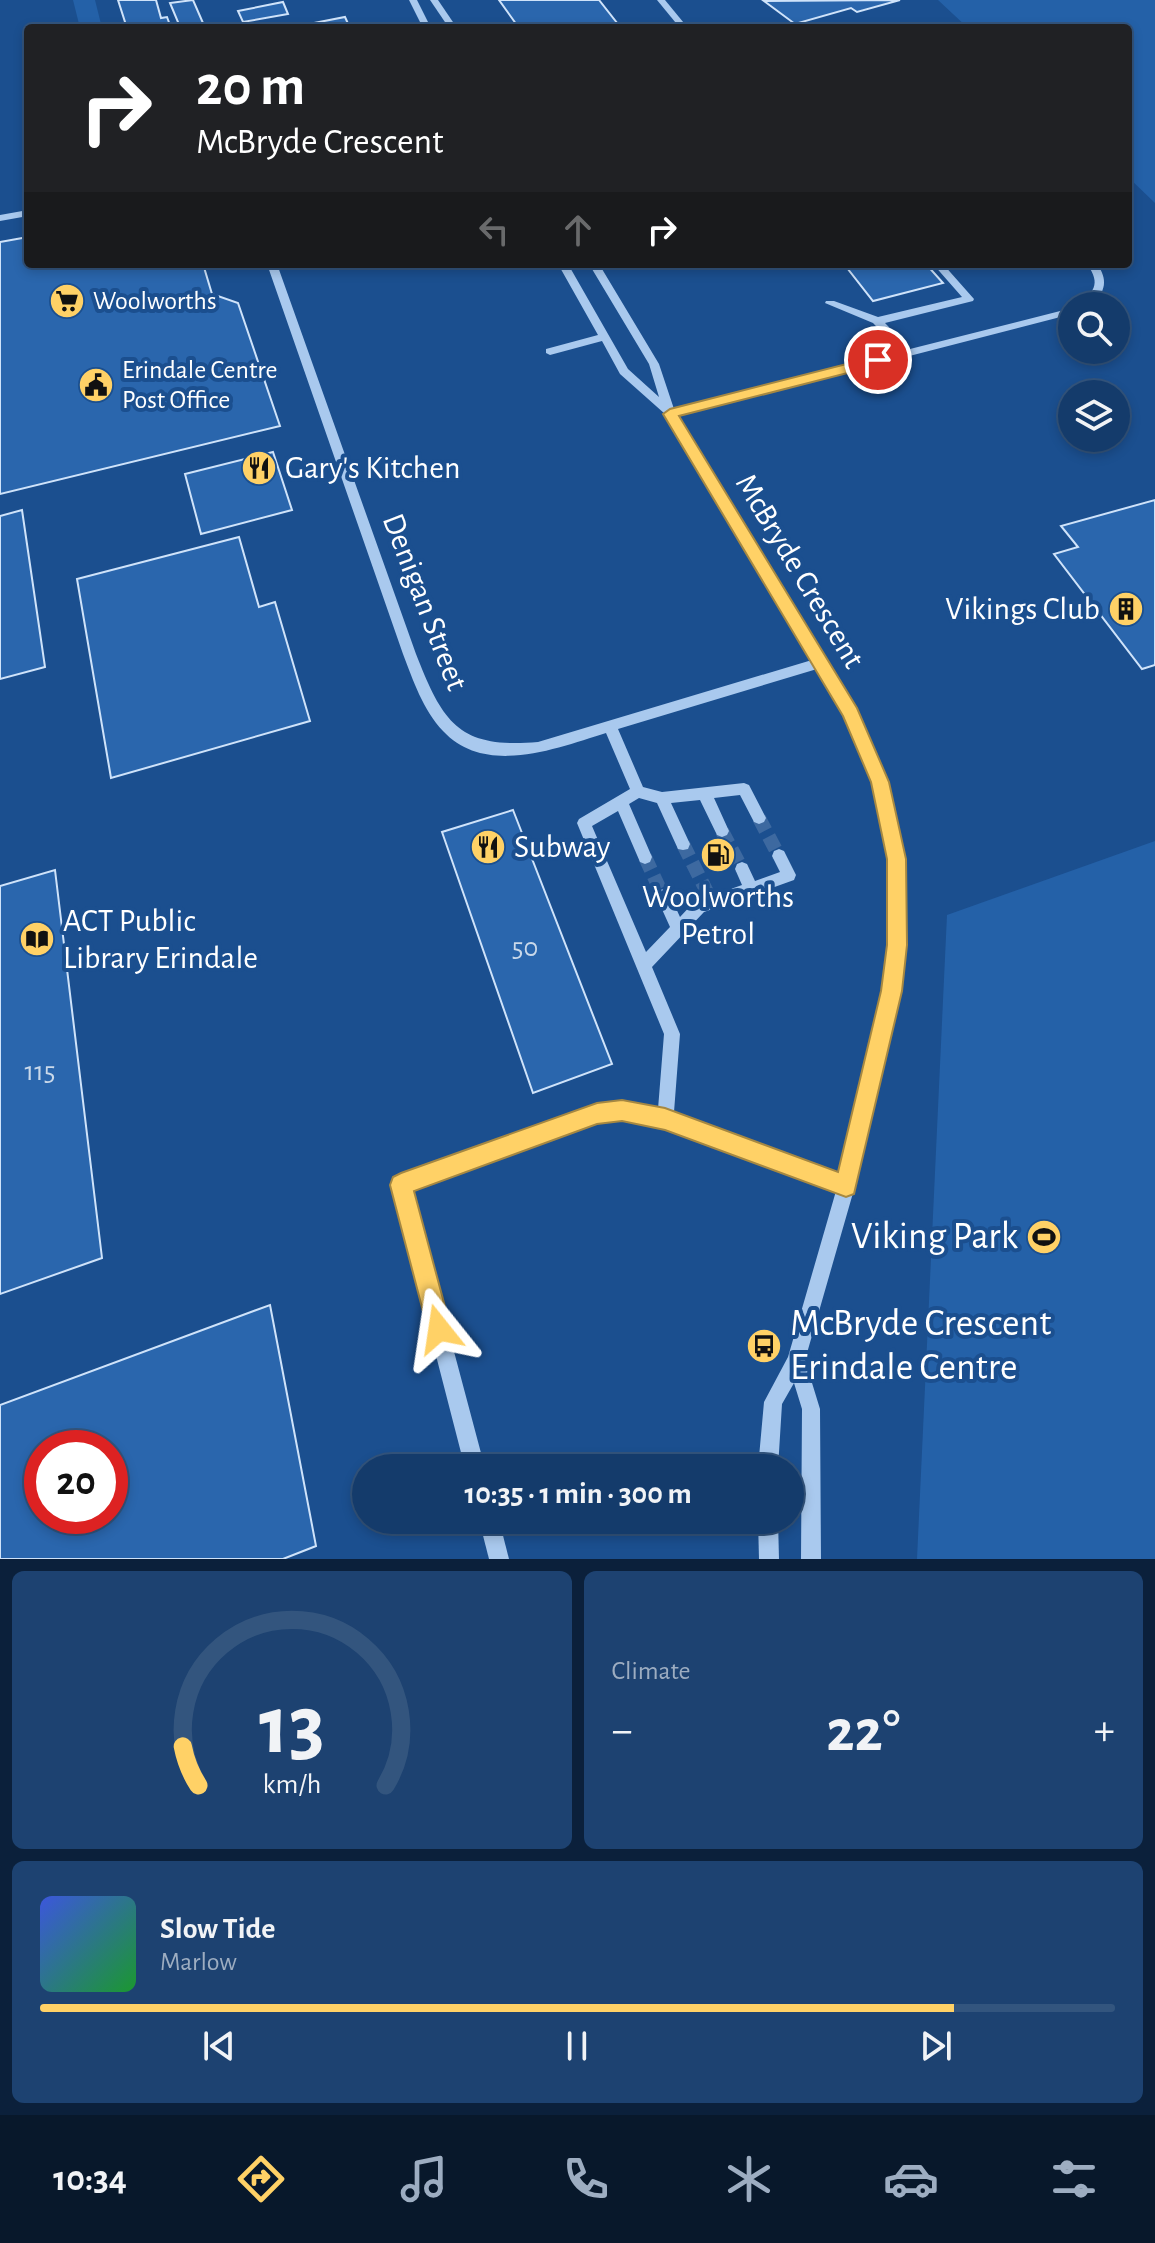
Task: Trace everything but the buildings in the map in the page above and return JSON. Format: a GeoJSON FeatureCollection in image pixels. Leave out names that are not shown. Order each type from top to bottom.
{"type":"FeatureCollection","features":[{"type":"Feature","properties":{"kind":"street"},"geometry":{"type":"LineString","coordinates":[[413,0],[425,24]]}},
{"type":"Feature","properties":{"kind":"street"},"geometry":{"type":"LineString","coordinates":[[434,0],[450,24]]}},
{"type":"Feature","properties":{"kind":"street"},"geometry":{"type":"LineString","coordinates":[[661,0],[681,24]]}},
{"type":"Feature","properties":{"kind":"street"},"geometry":{"type":"LineString","coordinates":[[0,218],[24,214]]}},
{"type":"Feature","properties":{"kind":"street","name":"Denigan Street"},"geometry":{"type":"LineString","coordinates":[[273,268],[405,637],[431,703],[448,728],[472,743],[504,752],[538,748],[819,663]]}},
{"type":"Feature","properties":{"kind":"street","name":"McBryde Crescent"},"geometry":{"type":"LineString","coordinates":[[565,268],[624,371],[670,414]]}},
{"type":"Feature","properties":{"kind":"street","name":"McBryde Crescent"},"geometry":{"type":"LineString","coordinates":[[596,268],[654,364],[670,414],[851,713],[880,782],[896,859],[897,945],[892,991],[846,1186],[796,1360],[773,1402],[769,1454]]}},
{"type":"Feature","properties":{"kind":"street"},"geometry":{"type":"LineString","coordinates":[[877,321],[969,299],[942,268]]}},
{"type":"Feature","properties":{"kind":"street"},"geometry":{"type":"LineString","coordinates":[[1095,268],[1101,278],[1099,292]]}},
{"type":"Feature","properties":{"kind":"street"},"geometry":{"type":"LineString","coordinates":[[830,303],[877,321],[908,353]]}},
{"type":"Feature","properties":{"kind":"street"},"geometry":{"type":"LineString","coordinates":[[670,414],[1058,315]]}},
{"type":"Feature","properties":{"kind":"street"},"geometry":{"type":"LineString","coordinates":[[550,351],[605,337]]}},
{"type":"Feature","properties":{"kind":"street"},"geometry":{"type":"LineString","coordinates":[[610,726],[638,792]]}},
{"type":"Feature","properties":{"kind":"street"},"geometry":{"type":"LineString","coordinates":[[665,1119],[672,1034],[584,823],[638,792],[662,798],[744,789],[759,818]]}},
{"type":"Feature","properties":{"kind":"street"},"geometry":{"type":"LineString","coordinates":[[704,793],[722,831]]}},
{"type":"Feature","properties":{"kind":"street"},"geometry":{"type":"LineString","coordinates":[[662,798],[683,844]]}},
{"type":"Feature","properties":{"kind":"street"},"geometry":{"type":"LineString","coordinates":[[621,802],[645,857]]}},
{"type":"Feature","properties":{"kind":"street"},"geometry":{"type":"LineString","coordinates":[[643,966],[699,907],[789,875],[779,856]]}},
{"type":"Feature","properties":{"kind":"street"},"geometry":{"type":"LineString","coordinates":[[742,869],[751,889]]}},
{"type":"Feature","properties":{"kind":"street"},"geometry":{"type":"LineString","coordinates":[[663,896],[678,929]]}},
{"type":"Feature","properties":{"kind":"street"},"geometry":{"type":"LineString","coordinates":[[471,1454],[401,1185],[597,1113],[622,1111],[665,1119],[846,1186]]}},
{"type":"Feature","properties":{"kind":"street"},"geometry":{"type":"LineString","coordinates":[[796,1360],[811,1409],[811,1559]]}},
{"type":"Feature","properties":{"kind":"street"},"geometry":{"type":"LineString","coordinates":[[493,1534],[499,1559]]}},
{"type":"Feature","properties":{"kind":"street"},"geometry":{"type":"LineString","coordinates":[[768,1534],[769,1559]]}},
{"type":"Feature","properties":{"kind":"shaded area"},"geometry":{"type":"Polygon","coordinates":[[[73,0],[95,0],[101,24],[79,24],[73,0]]]}},
{"type":"Feature","properties":{"kind":"shaded area"},"geometry":{"type":"Polygon","coordinates":[[[938,0],[1155,0],[1155,203],[1132,181],[1132,24],[964,24],[938,0]]]}},
{"type":"Feature","properties":{"kind":"shaded area","name":"Viking Park"},"geometry":{"type":"Polygon","coordinates":[[[1155,841],[1155,1559],[917,1559],[947,915],[1155,841]]]}},
{"type":"Feature","properties":{"kind":"tunnel"},"geometry":{"type":"LineString","coordinates":[[759,818],[779,856]]}},
{"type":"Feature","properties":{"kind":"tunnel"},"geometry":{"type":"LineString","coordinates":[[722,831],[742,869]]}},
{"type":"Feature","properties":{"kind":"tunnel"},"geometry":{"type":"LineString","coordinates":[[683,844],[712,902]]}},
{"type":"Feature","properties":{"kind":"tunnel"},"geometry":{"type":"LineString","coordinates":[[645,857],[663,896]]}},
{"type":"Feature","properties":{"kind":"place","name":"Woolworths"},"geometry":{"type":"Point","coordinates":[67,301]}},
{"type":"Feature","properties":{"kind":"place","name":"Erindale Centre Post Office"},"geometry":{"type":"Point","coordinates":[96,385]}},
{"type":"Feature","properties":{"kind":"place","name":"Gary's Kitchen"},"geometry":{"type":"Point","coordinates":[259,468]}},
{"type":"Feature","properties":{"kind":"place","name":"Vikings Club"},"geometry":{"type":"Point","coordinates":[1126,609]}},
{"type":"Feature","properties":{"kind":"place","name":"Subway"},"geometry":{"type":"Point","coordinates":[488,847]}},
{"type":"Feature","properties":{"kind":"place","name":"Woolworths Petrol"},"geometry":{"type":"Point","coordinates":[718,855]}},
{"type":"Feature","properties":{"kind":"place","name":"ACT Public Library Erindale"},"geometry":{"type":"Point","coordinates":[37,939]}},
{"type":"Feature","properties":{"kind":"place","name":"Viking Park"},"geometry":{"type":"Point","coordinates":[1044,1237]}},
{"type":"Feature","properties":{"kind":"place","name":"McBryde Crescent Erindale Centre"},"geometry":{"type":"Point","coordinates":[764,1346]}},
{"type":"Feature","properties":{"kind":"route"},"geometry":{"type":"LineString","coordinates":[[439,1329],[401,1185],[597,1113],[622,1111],[675,1121],[846,1186],[892,991],[897,945],[896,859],[880,782],[851,713],[670,414],[878,360]]}}]}
